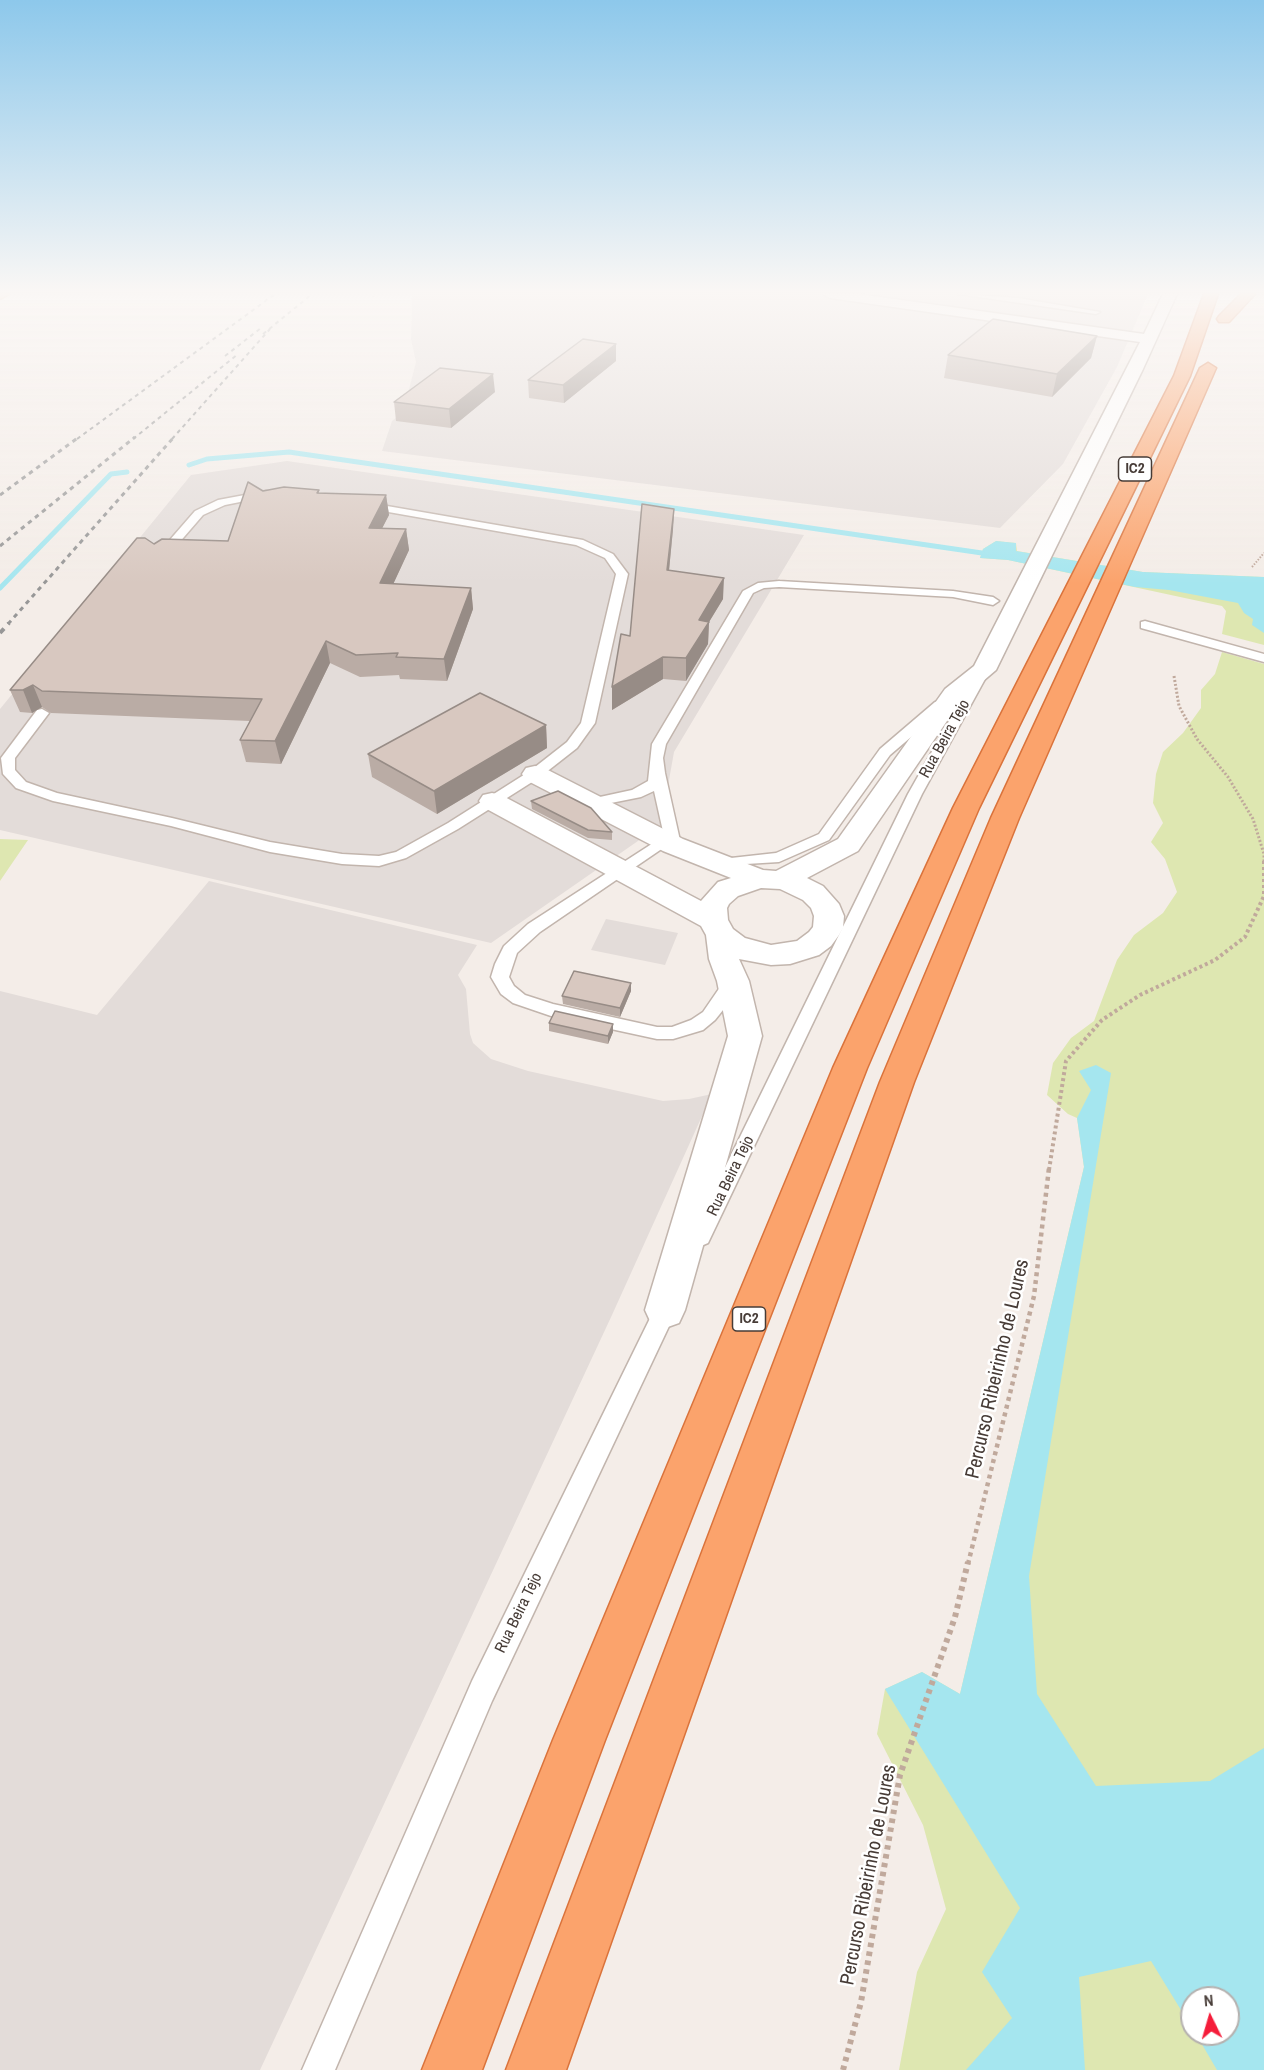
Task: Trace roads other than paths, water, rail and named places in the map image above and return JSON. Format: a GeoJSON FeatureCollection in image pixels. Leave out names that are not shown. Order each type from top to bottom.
{"type":"FeatureCollection","features":[{"type":"Feature","properties":{"kind":"highway","name":"IC2"},"geometry":{"type":"LineString","coordinates":[[536,2070],[897,1082],[1005,818],[1100,571],[1176,391]]}},
{"type":"Feature","properties":{"kind":"highway","name":"IC2"},"geometry":{"type":"LineString","coordinates":[[452,2070],[583,1729],[850,1068],[966,808],[1199,391]]}},
{"type":"Feature","properties":{"kind":"street","name":"Rua Beira Tejo"},"geometry":{"type":"LineString","coordinates":[[984,670],[1124,391]]}},
{"type":"Feature","properties":{"kind":"street"},"geometry":{"type":"LineString","coordinates":[[665,1310],[745,1036],[733,981],[724,959],[712,909],[718,898],[728,889],[742,882],[770,880],[848,845],[953,694],[984,670]]}},
{"type":"Feature","properties":{"kind":"street"},"geometry":{"type":"LineString","coordinates":[[492,801],[621,870],[717,928],[734,945],[752,952],[771,955],[790,954],[807,948],[820,939],[828,928],[829,916],[824,904],[813,893],[799,885],[770,880],[718,863],[669,842],[535,774]]}},
{"type":"Feature","properties":{"kind":"lane"},"geometry":{"type":"LineString","coordinates":[[159,559],[199,513],[222,502],[242,497],[284,492]]}},
{"type":"Feature","properties":{"kind":"lane"},"geometry":{"type":"LineString","coordinates":[[42,713],[8,758],[8,771],[21,785],[53,797],[172,822],[270,847],[342,859],[379,861],[401,855],[453,826],[535,774],[573,745],[588,723],[622,574],[609,556],[579,542],[350,502]]}},
{"type":"Feature","properties":{"kind":"lane"},"geometry":{"type":"LineString","coordinates":[[733,981],[709,1016],[696,1025],[673,1033],[657,1033],[551,1011],[519,999],[507,990],[500,977],[502,964],[510,950],[534,928],[621,870],[669,842],[658,773],[659,744],[749,591],[762,585],[779,584],[952,594],[993,601]]}},
{"type":"Feature","properties":{"kind":"lane"},"geometry":{"type":"LineString","coordinates":[[1264,650],[1149,623],[1264,658]]}},
{"type":"Feature","properties":{"kind":"lane","name":"Rua Beira Tejo"},"geometry":{"type":"LineString","coordinates":[[318,2070],[482,1691],[915,794],[984,670]]}},
{"type":"Feature","properties":{"kind":"lane"},"geometry":{"type":"LineString","coordinates":[[718,863],[779,857],[824,837],[885,752],[953,694]]}},
{"type":"Feature","properties":{"kind":"lane"},"geometry":{"type":"LineString","coordinates":[[591,803],[636,794],[648,789],[655,782],[658,773]]}},
{"type":"Feature","properties":{"kind":"water"},"geometry":{"type":"Polygon","coordinates":[[[996,541],[1016,543],[1016,551],[1143,572],[1264,577],[1264,633],[1252,625],[1253,619],[1244,613],[1238,603],[1169,590],[1135,587],[1008,560],[980,558],[983,549],[996,541]]]}},
{"type":"Feature","properties":{"kind":"water"},"geometry":{"type":"Polygon","coordinates":[[[1096,1065],[1111,1073],[1029,1576],[1037,1694],[1096,1786],[1210,1781],[1264,1748],[1264,2070],[1217,2070],[1203,2046],[1240,2046],[1240,1986],[1180,1986],[1180,2008],[1151,1961],[1079,1977],[1085,2070],[966,2070],[1012,2018],[982,1972],[1020,1908],[885,1689],[922,1672],[960,1694],[1084,1167],[1077,1118],[1091,1090],[1079,1071],[1096,1065]]]}},
{"type":"Feature","properties":{"kind":"waterway"},"geometry":{"type":"LineString","coordinates":[[189,465],[207,459],[289,452],[982,553]]}},
{"type":"Feature","properties":{"kind":"waterway"},"geometry":{"type":"LineString","coordinates":[[0,588],[111,474],[127,472]]}},
{"type":"Feature","properties":{"kind":"railway"},"geometry":{"type":"LineString","coordinates":[[77,439],[143,391]]}},
{"type":"Feature","properties":{"kind":"railway"},"geometry":{"type":"LineString","coordinates":[[133,439],[193,391]]}},
{"type":"Feature","properties":{"kind":"railway"},"geometry":{"type":"LineString","coordinates":[[172,439],[215,391]]}},
{"type":"Feature","properties":{"kind":"railway"},"geometry":{"type":"LineString","coordinates":[[0,495],[79,437]]}},
{"type":"Feature","properties":{"kind":"railway"},"geometry":{"type":"LineString","coordinates":[[0,546],[135,437]]}},
{"type":"Feature","properties":{"kind":"railway"},"geometry":{"type":"LineString","coordinates":[[8,624],[174,437]]}},
{"type":"Feature","properties":{"kind":"railway"},"geometry":{"type":"LineString","coordinates":[[0,633],[9,623]]}}]}
